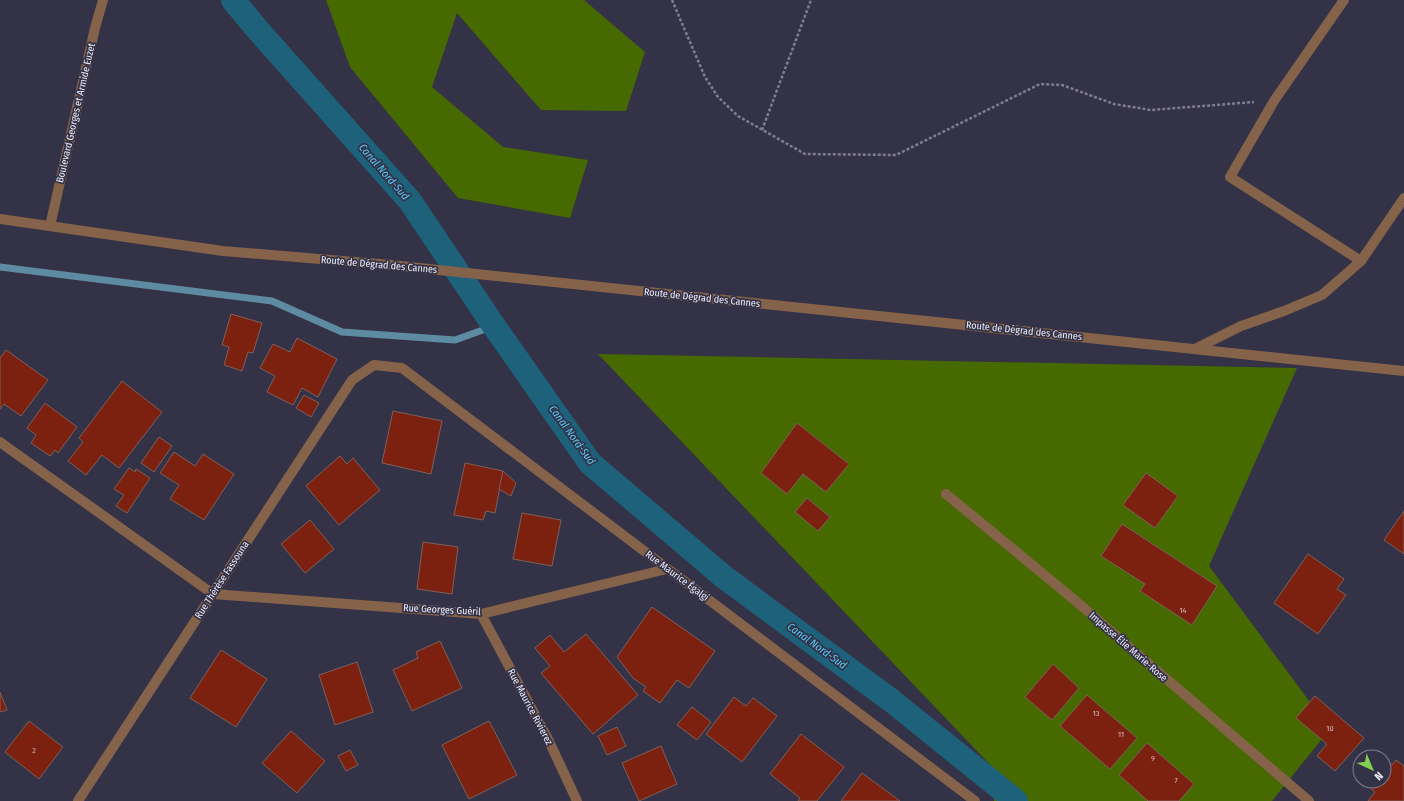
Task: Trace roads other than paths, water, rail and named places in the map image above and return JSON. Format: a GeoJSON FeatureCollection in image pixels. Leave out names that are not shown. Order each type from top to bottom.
{"type":"FeatureCollection","features":[{"type":"Feature","properties":{"kind":"street","name":"Boulevard Georges et Armide Euzet"},"geometry":{"type":"LineString","coordinates":[[50,226],[95,28],[103,0]]}},
{"type":"Feature","properties":{"kind":"street"},"geometry":{"type":"LineString","coordinates":[[1344,0],[1274,101],[1230,177],[1361,262]]}},
{"type":"Feature","properties":{"kind":"street"},"geometry":{"type":"LineString","coordinates":[[1195,349],[1241,326],[1284,311],[1322,295],[1361,262],[1404,198]]}},
{"type":"Feature","properties":{"kind":"street","name":"Route de Dégrad des Cannes"},"geometry":{"type":"LineString","coordinates":[[0,219],[223,251],[391,265],[1404,371]]}},
{"type":"Feature","properties":{"kind":"street","name":"Rue Maurice Égalgi"},"geometry":{"type":"LineString","coordinates":[[374,365],[402,368],[975,801]]}},
{"type":"Feature","properties":{"kind":"street","name":"Rue Thérèse Fassouna"},"geometry":{"type":"LineString","coordinates":[[78,801],[352,380],[374,365]]}},
{"type":"Feature","properties":{"kind":"street"},"geometry":{"type":"LineString","coordinates":[[0,442],[213,594]]}},
{"type":"Feature","properties":{"kind":"street","name":"Impasse Élie Marie-Rose"},"geometry":{"type":"LineString","coordinates":[[946,494],[1071,597],[1309,801]]}},
{"type":"Feature","properties":{"kind":"street","name":"Rue Georges Guéril"},"geometry":{"type":"LineString","coordinates":[[213,594],[481,614],[667,568]]}},
{"type":"Feature","properties":{"kind":"street","name":"Rue Maurice Rivierez"},"geometry":{"type":"LineString","coordinates":[[481,614],[548,739],[578,801]]}},
{"type":"Feature","properties":{"kind":"waterway","name":"Canal Nord-Sud"},"geometry":{"type":"LineString","coordinates":[[233,0],[410,201],[494,326],[590,463],[724,577],[892,701],[1016,801]]}},
{"type":"Feature","properties":{"kind":"waterway"},"geometry":{"type":"LineString","coordinates":[[0,267],[272,301],[342,332],[455,340],[494,326]]}}]}
